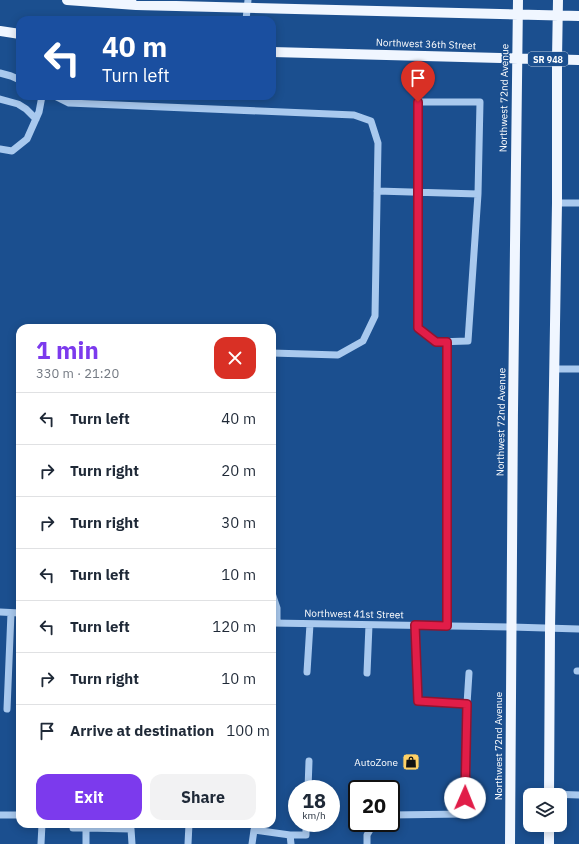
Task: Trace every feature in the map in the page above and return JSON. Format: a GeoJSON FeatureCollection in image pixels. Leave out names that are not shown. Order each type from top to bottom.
{"type":"FeatureCollection","features":[{"type":"Feature","properties":{"kind":"main road"},"geometry":{"type":"LineString","coordinates":[[67,0],[136,5],[247,4],[518,15],[579,16]]}},
{"type":"Feature","properties":{"kind":"main road","name":"Northwest 72nd Avenue"},"geometry":{"type":"LineString","coordinates":[[510,844],[510,627],[518,0]]}},
{"type":"Feature","properties":{"kind":"main road"},"geometry":{"type":"LineString","coordinates":[[550,788],[550,628],[558,0]]}},
{"type":"Feature","properties":{"kind":"main road"},"geometry":{"type":"LineString","coordinates":[[0,31],[16,33]]}},
{"type":"Feature","properties":{"kind":"main road","name":"Northwest 36th Street"},"geometry":{"type":"LineString","coordinates":[[276,52],[579,60]]}},
{"type":"Feature","properties":{"kind":"main road"},"geometry":{"type":"LineString","coordinates":[[549,832],[549,844]]}},
{"type":"Feature","properties":{"kind":"street"},"geometry":{"type":"LineString","coordinates":[[246,16],[247,4]]}},
{"type":"Feature","properties":{"kind":"street"},"geometry":{"type":"LineString","coordinates":[[0,73],[16,78]]}},
{"type":"Feature","properties":{"kind":"street"},"geometry":{"type":"LineString","coordinates":[[0,99],[26,108],[36,119]]}},
{"type":"Feature","properties":{"kind":"street"},"geometry":{"type":"LineString","coordinates":[[0,149],[12,151],[27,139],[39,112],[41,100]]}},
{"type":"Feature","properties":{"kind":"street"},"geometry":{"type":"LineString","coordinates":[[63,100],[69,103],[354,115],[371,121],[378,143],[375,316],[363,341],[338,355],[276,353]]}},
{"type":"Feature","properties":{"kind":"street"},"geometry":{"type":"LineString","coordinates":[[418,102],[480,102],[478,194],[468,341],[436,342],[418,328],[418,102]]}},
{"type":"Feature","properties":{"kind":"street"},"geometry":{"type":"LineString","coordinates":[[377,191],[478,194]]}},
{"type":"Feature","properties":{"kind":"street"},"geometry":{"type":"LineString","coordinates":[[556,203],[579,203]]}},
{"type":"Feature","properties":{"kind":"street"},"geometry":{"type":"LineString","coordinates":[[447,342],[447,626]]}},
{"type":"Feature","properties":{"kind":"street"},"geometry":{"type":"LineString","coordinates":[[554,369],[579,370]]}},
{"type":"Feature","properties":{"kind":"street"},"geometry":{"type":"LineString","coordinates":[[0,612],[16,613]]}},
{"type":"Feature","properties":{"kind":"street"},"geometry":{"type":"LineString","coordinates":[[7,708],[11,613]]}},
{"type":"Feature","properties":{"kind":"street","name":"Northwest 41st Street"},"geometry":{"type":"LineString","coordinates":[[276,623],[579,629]]}},
{"type":"Feature","properties":{"kind":"street"},"geometry":{"type":"LineString","coordinates":[[307,672],[310,624]]}},
{"type":"Feature","properties":{"kind":"street"},"geometry":{"type":"LineString","coordinates":[[367,674],[369,625]]}},
{"type":"Feature","properties":{"kind":"street"},"geometry":{"type":"LineString","coordinates":[[415,625],[418,701],[467,704]]}},
{"type":"Feature","properties":{"kind":"street"},"geometry":{"type":"LineString","coordinates":[[400,815],[465,814],[469,673]]}},
{"type":"Feature","properties":{"kind":"street"},"geometry":{"type":"LineString","coordinates":[[308,780],[309,761]]}},
{"type":"Feature","properties":{"kind":"street"},"geometry":{"type":"LineString","coordinates":[[567,795],[579,795]]}},
{"type":"Feature","properties":{"kind":"street"},"geometry":{"type":"LineString","coordinates":[[0,814],[16,815]]}},
{"type":"Feature","properties":{"kind":"street"},"geometry":{"type":"LineString","coordinates":[[41,844],[42,828]]}},
{"type":"Feature","properties":{"kind":"street"},"geometry":{"type":"LineString","coordinates":[[73,828],[131,829],[132,844]]}},
{"type":"Feature","properties":{"kind":"street"},"geometry":{"type":"LineString","coordinates":[[86,828],[86,844]]}},
{"type":"Feature","properties":{"kind":"street"},"geometry":{"type":"LineString","coordinates":[[188,844],[189,828]]}},
{"type":"Feature","properties":{"kind":"street"},"geometry":{"type":"LineString","coordinates":[[252,844],[254,830],[290,835],[306,834],[306,832]]}},
{"type":"Feature","properties":{"kind":"street"},"geometry":{"type":"LineString","coordinates":[[367,844],[367,835],[369,832]]}},
{"type":"Feature","properties":{"kind":"street"},"geometry":{"type":"LineString","coordinates":[[290,835],[291,844]]}},
{"type":"Feature","properties":{"kind":"place","name":"AutoZone"},"geometry":{"type":"Point","coordinates":[411,762]}},
{"type":"Feature","properties":{"kind":"route"},"geometry":{"type":"LineString","coordinates":[[418,102],[418,328],[436,342],[447,342],[447,626],[415,625],[418,701],[467,704],[465,798]]}}]}
